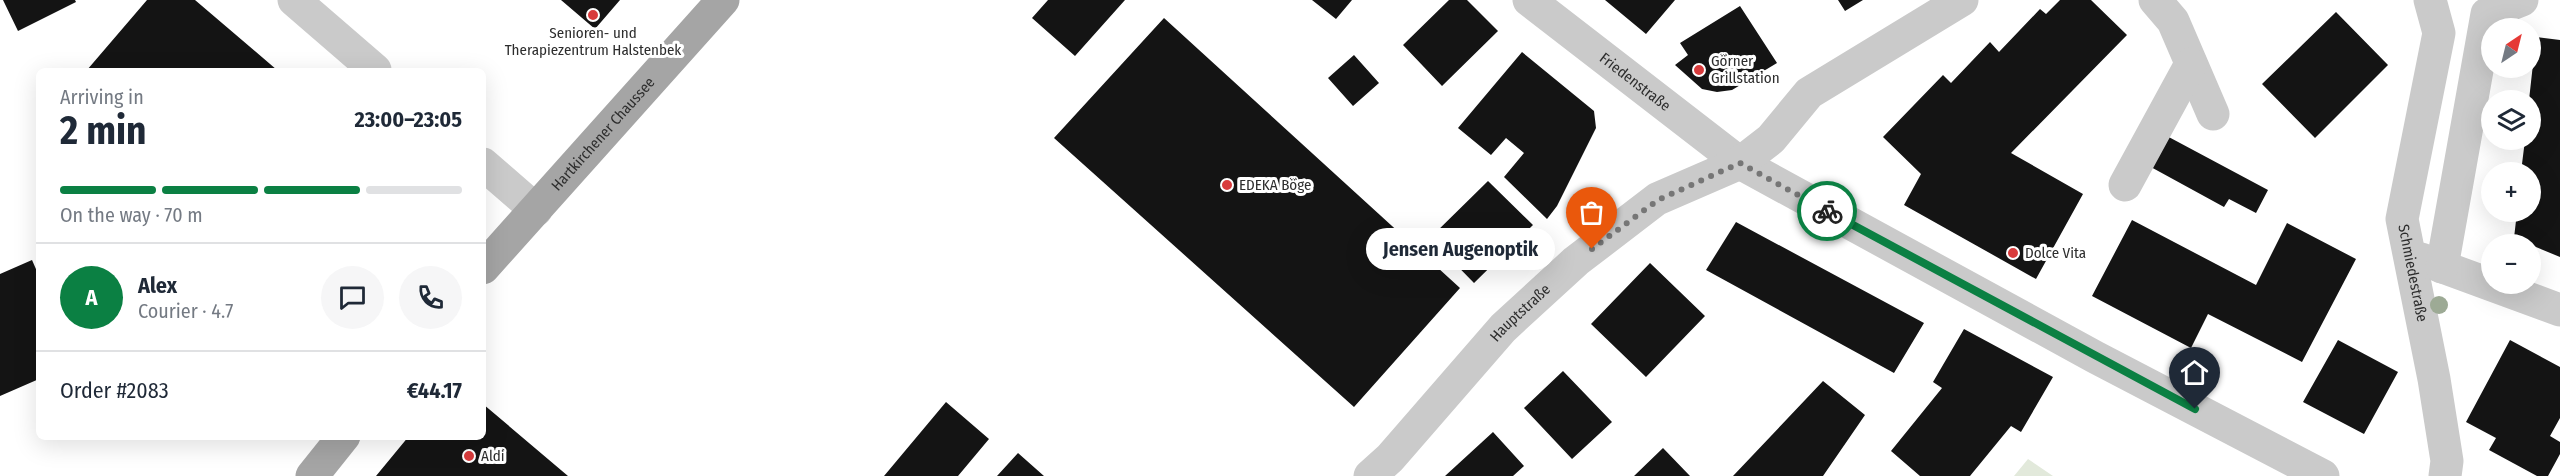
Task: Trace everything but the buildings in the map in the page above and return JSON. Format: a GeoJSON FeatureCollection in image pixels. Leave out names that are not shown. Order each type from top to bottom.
{"type":"FeatureCollection","features":[{"type":"Feature","properties":{"kind":"main road","name":"Hartkirchener Chaussee"},"geometry":{"type":"LineString","coordinates":[[486,265],[723,0]]}},
{"type":"Feature","properties":{"kind":"main road"},"geometry":{"type":"LineString","coordinates":[[312,476],[341,440]]}},
{"type":"Feature","properties":{"kind":"street"},"geometry":{"type":"LineString","coordinates":[[294,0],[373,68]]}},
{"type":"Feature","properties":{"kind":"street","name":"Friedenstraße"},"geometry":{"type":"LineString","coordinates":[[1530,0],[1740,163],[2077,347],[2323,476]]}},
{"type":"Feature","properties":{"kind":"street","name":"Hauptstraße"},"geometry":{"type":"LineString","coordinates":[[1370,476],[1390,458],[1503,328],[1576,261],[1658,200],[1740,163],[1771,139],[1809,93],[1962,0]]}},
{"type":"Feature","properties":{"kind":"street"},"geometry":{"type":"LineString","coordinates":[[2155,0],[2173,21],[2213,114]]}},
{"type":"Feature","properties":{"kind":"street","name":"Schmiedestraße"},"geometry":{"type":"LineString","coordinates":[[2430,0],[2439,33],[2402,219],[2434,379],[2447,461],[2445,476]]}},
{"type":"Feature","properties":{"kind":"street"},"geometry":{"type":"LineString","coordinates":[[2442,267],[2487,14],[2522,0]]}},
{"type":"Feature","properties":{"kind":"street"},"geometry":{"type":"LineString","coordinates":[[2125,185],[2191,64]]}},
{"type":"Feature","properties":{"kind":"street"},"geometry":{"type":"LineString","coordinates":[[486,167],[536,210]]}},
{"type":"Feature","properties":{"kind":"street"},"geometry":{"type":"LineString","coordinates":[[2408,255],[2560,309]]}},
{"type":"Feature","properties":{"kind":"shaded area"},"geometry":{"type":"Polygon","coordinates":[[[2028,459],[2053,476],[2014,476],[2028,459]]]}},
{"type":"Feature","properties":{"kind":"way so far"},"geometry":{"type":"LineString","coordinates":[[1592,249],[1658,200],[1740,163],[1827,211]]}},
{"type":"Feature","properties":{"kind":"place","name":"Senioren- und Therapiezentrum Halstenbek"},"geometry":{"type":"Point","coordinates":[593,15]}},
{"type":"Feature","properties":{"kind":"place","name":"Görner Grillstation"},"geometry":{"type":"Point","coordinates":[1699,70]}},
{"type":"Feature","properties":{"kind":"place","name":"EDEKA Böge"},"geometry":{"type":"Point","coordinates":[1227,185]}},
{"type":"Feature","properties":{"kind":"place","name":"Jensen Augenoptik"},"geometry":{"type":"Point","coordinates":[1592,249]}},
{"type":"Feature","properties":{"kind":"place","name":"Dolce Vita"},"geometry":{"type":"Point","coordinates":[2013,253]}},
{"type":"Feature","properties":{"kind":"place","name":"Aldi"},"geometry":{"type":"Point","coordinates":[469,456]}},
{"type":"Feature","properties":{"kind":"route"},"geometry":{"type":"LineString","coordinates":[[1827,211],[2195,409]]}}]}
